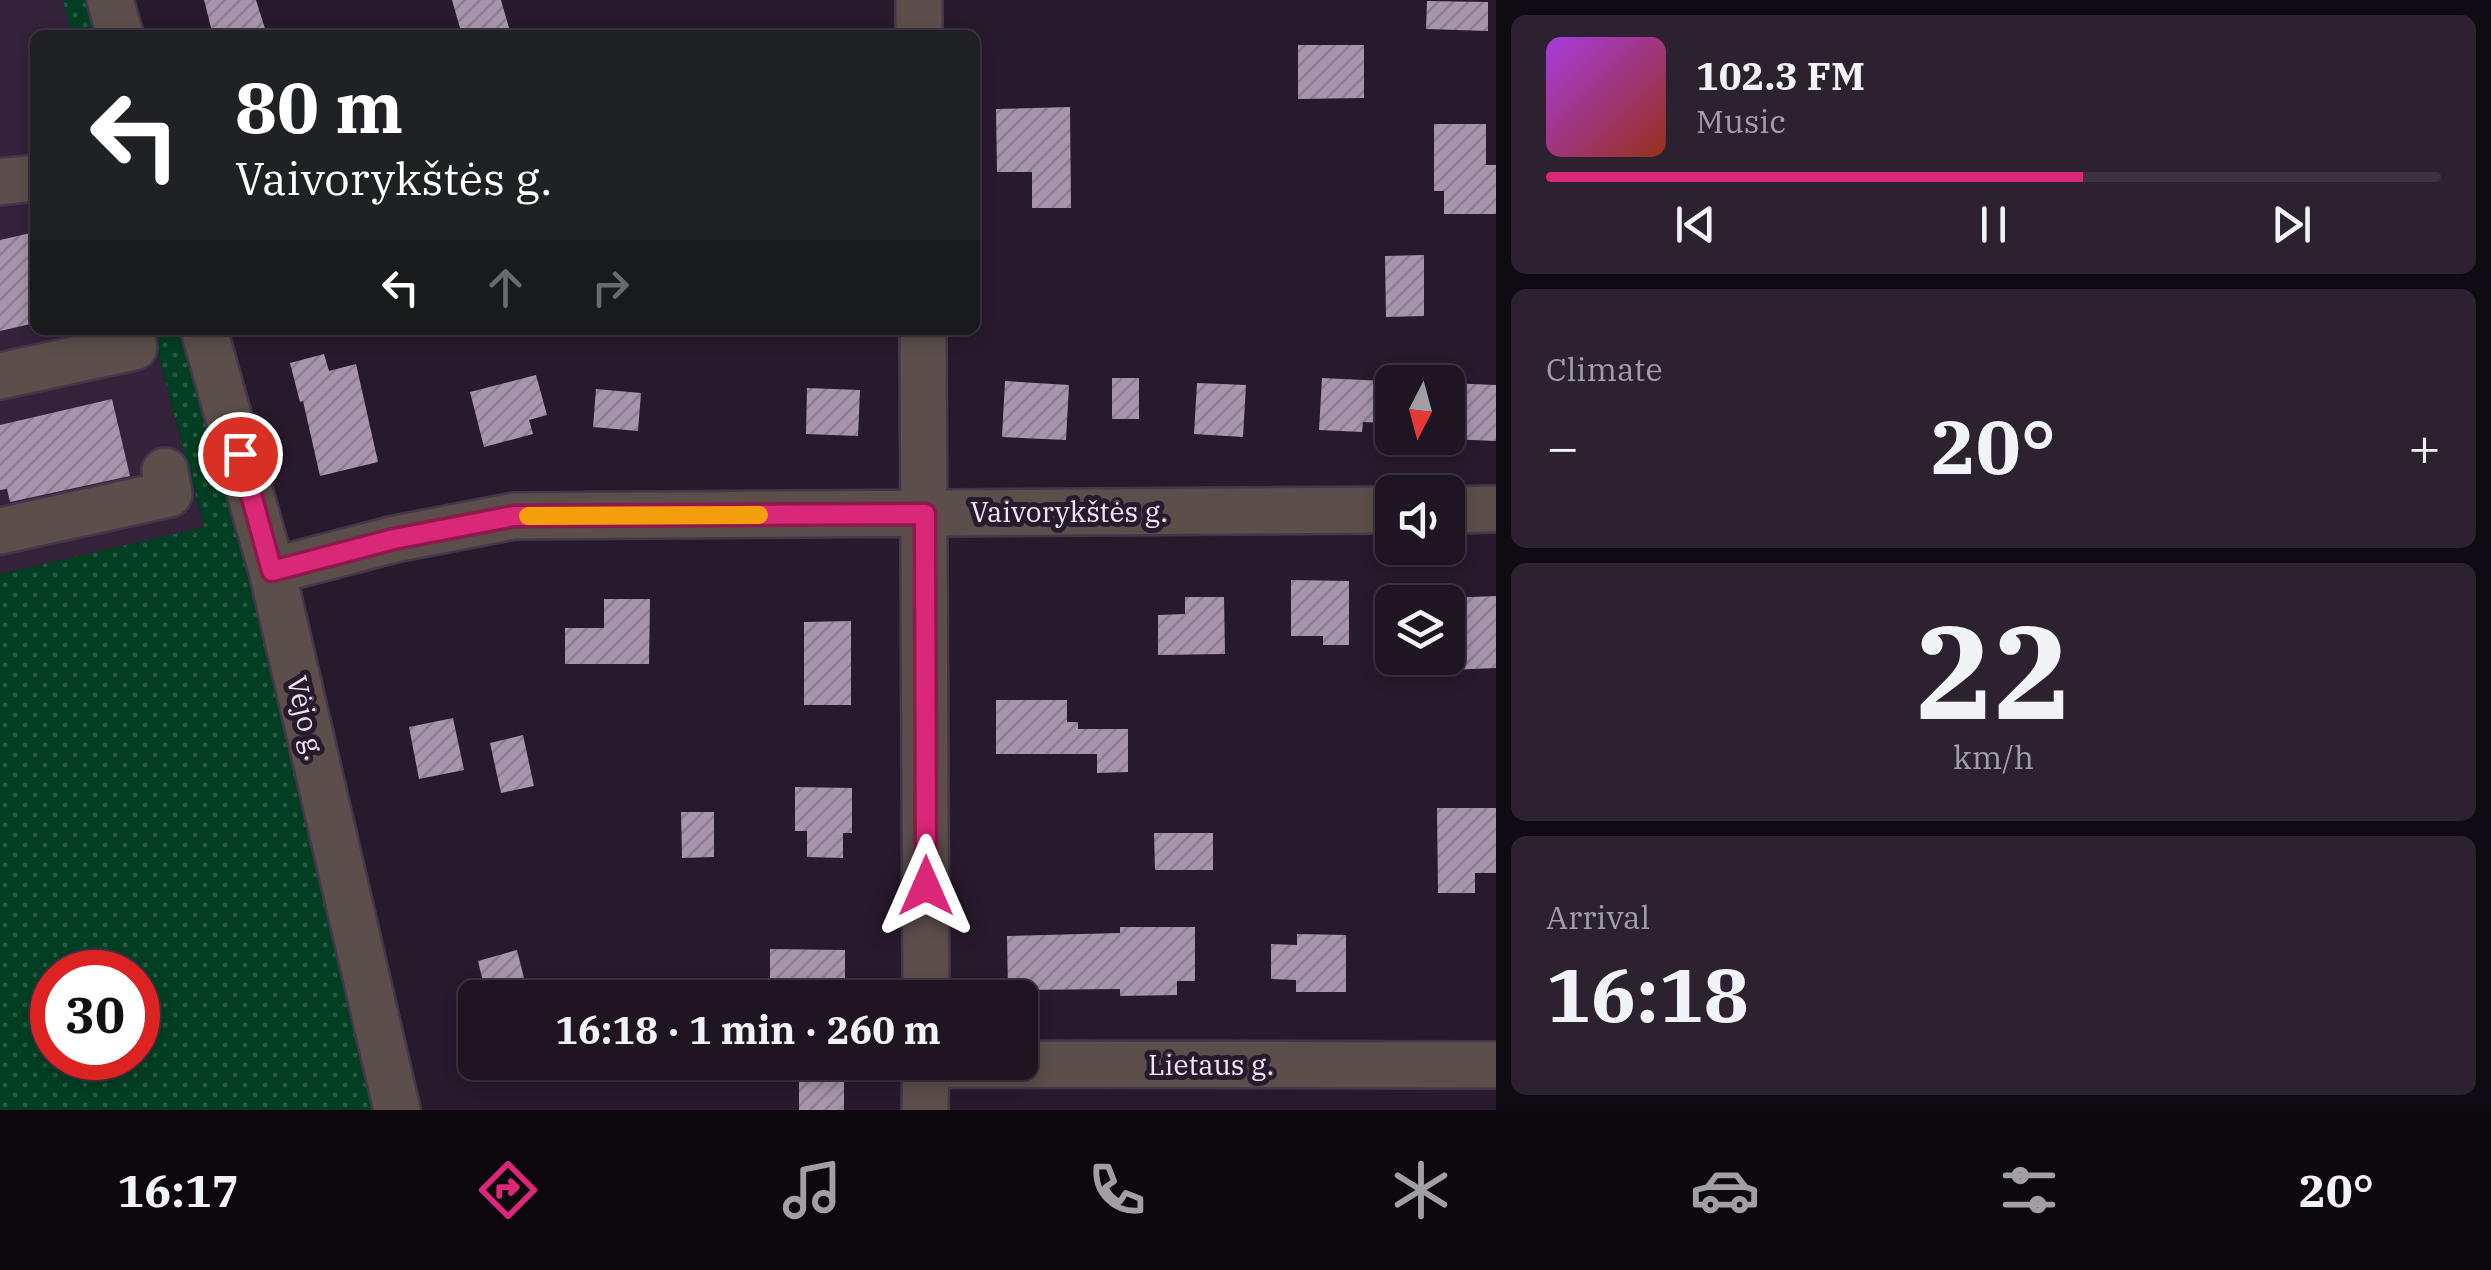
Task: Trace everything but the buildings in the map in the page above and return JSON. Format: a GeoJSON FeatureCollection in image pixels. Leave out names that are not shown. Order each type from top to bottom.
{"type":"FeatureCollection","features":[{"type":"Feature","properties":{"kind":"street"},"geometry":{"type":"LineString","coordinates":[[110,0],[119,30]]}},
{"type":"Feature","properties":{"kind":"street"},"geometry":{"type":"LineString","coordinates":[[918,0],[919,30]]}},
{"type":"Feature","properties":{"kind":"street"},"geometry":{"type":"LineString","coordinates":[[0,182],[30,179]]}},
{"type":"Feature","properties":{"kind":"street","name":"Vėjo g."},"geometry":{"type":"LineString","coordinates":[[205,335],[272,571],[397,1110]]}},
{"type":"Feature","properties":{"kind":"street"},"geometry":{"type":"LineString","coordinates":[[923,335],[926,980]]}},
{"type":"Feature","properties":{"kind":"street"},"geometry":{"type":"LineString","coordinates":[[0,376],[134,347]]}},
{"type":"Feature","properties":{"kind":"street"},"geometry":{"type":"LineString","coordinates":[[0,531],[169,494],[165,471]]}},
{"type":"Feature","properties":{"kind":"street"},"geometry":{"type":"LineString","coordinates":[[1465,510],[1496,509]]}},
{"type":"Feature","properties":{"kind":"street","name":"Vaivorykštės g."},"geometry":{"type":"LineString","coordinates":[[272,571],[394,539],[514,516],[1375,510]]}},
{"type":"Feature","properties":{"kind":"street","name":"Lietaus g."},"geometry":{"type":"LineString","coordinates":[[1038,1063],[1496,1064]]}},
{"type":"Feature","properties":{"kind":"street"},"geometry":{"type":"LineString","coordinates":[[926,1080],[926,1110]]}},
{"type":"Feature","properties":{"kind":"shaded area"},"geometry":{"type":"Polygon","coordinates":[[[0,0],[63,0],[71,30],[30,30],[30,156],[0,159],[0,0]]]}},
{"type":"Feature","properties":{"kind":"shaded area"},"geometry":{"type":"Polygon","coordinates":[[[30,175],[30,335],[153,335],[204,528],[0,574],[0,178],[30,175]]]}},
{"type":"Feature","properties":{"kind":"green space"},"geometry":{"type":"Polygon","coordinates":[[[63,0],[100,0],[108,30],[71,30],[63,0]]]}},
{"type":"Feature","properties":{"kind":"green space"},"geometry":{"type":"Polygon","coordinates":[[[153,335],[193,335],[385,1110],[0,1110],[0,574],[204,527],[153,335]]]}},
{"type":"Feature","properties":{"kind":"slow traffic"},"geometry":{"type":"LineString","coordinates":[[528,516],[759,515]]}},
{"type":"Feature","properties":{"kind":"route"},"geometry":{"type":"LineString","coordinates":[[240,454],[272,571],[394,539],[514,516],[925,514],[926,886]]}}]}
